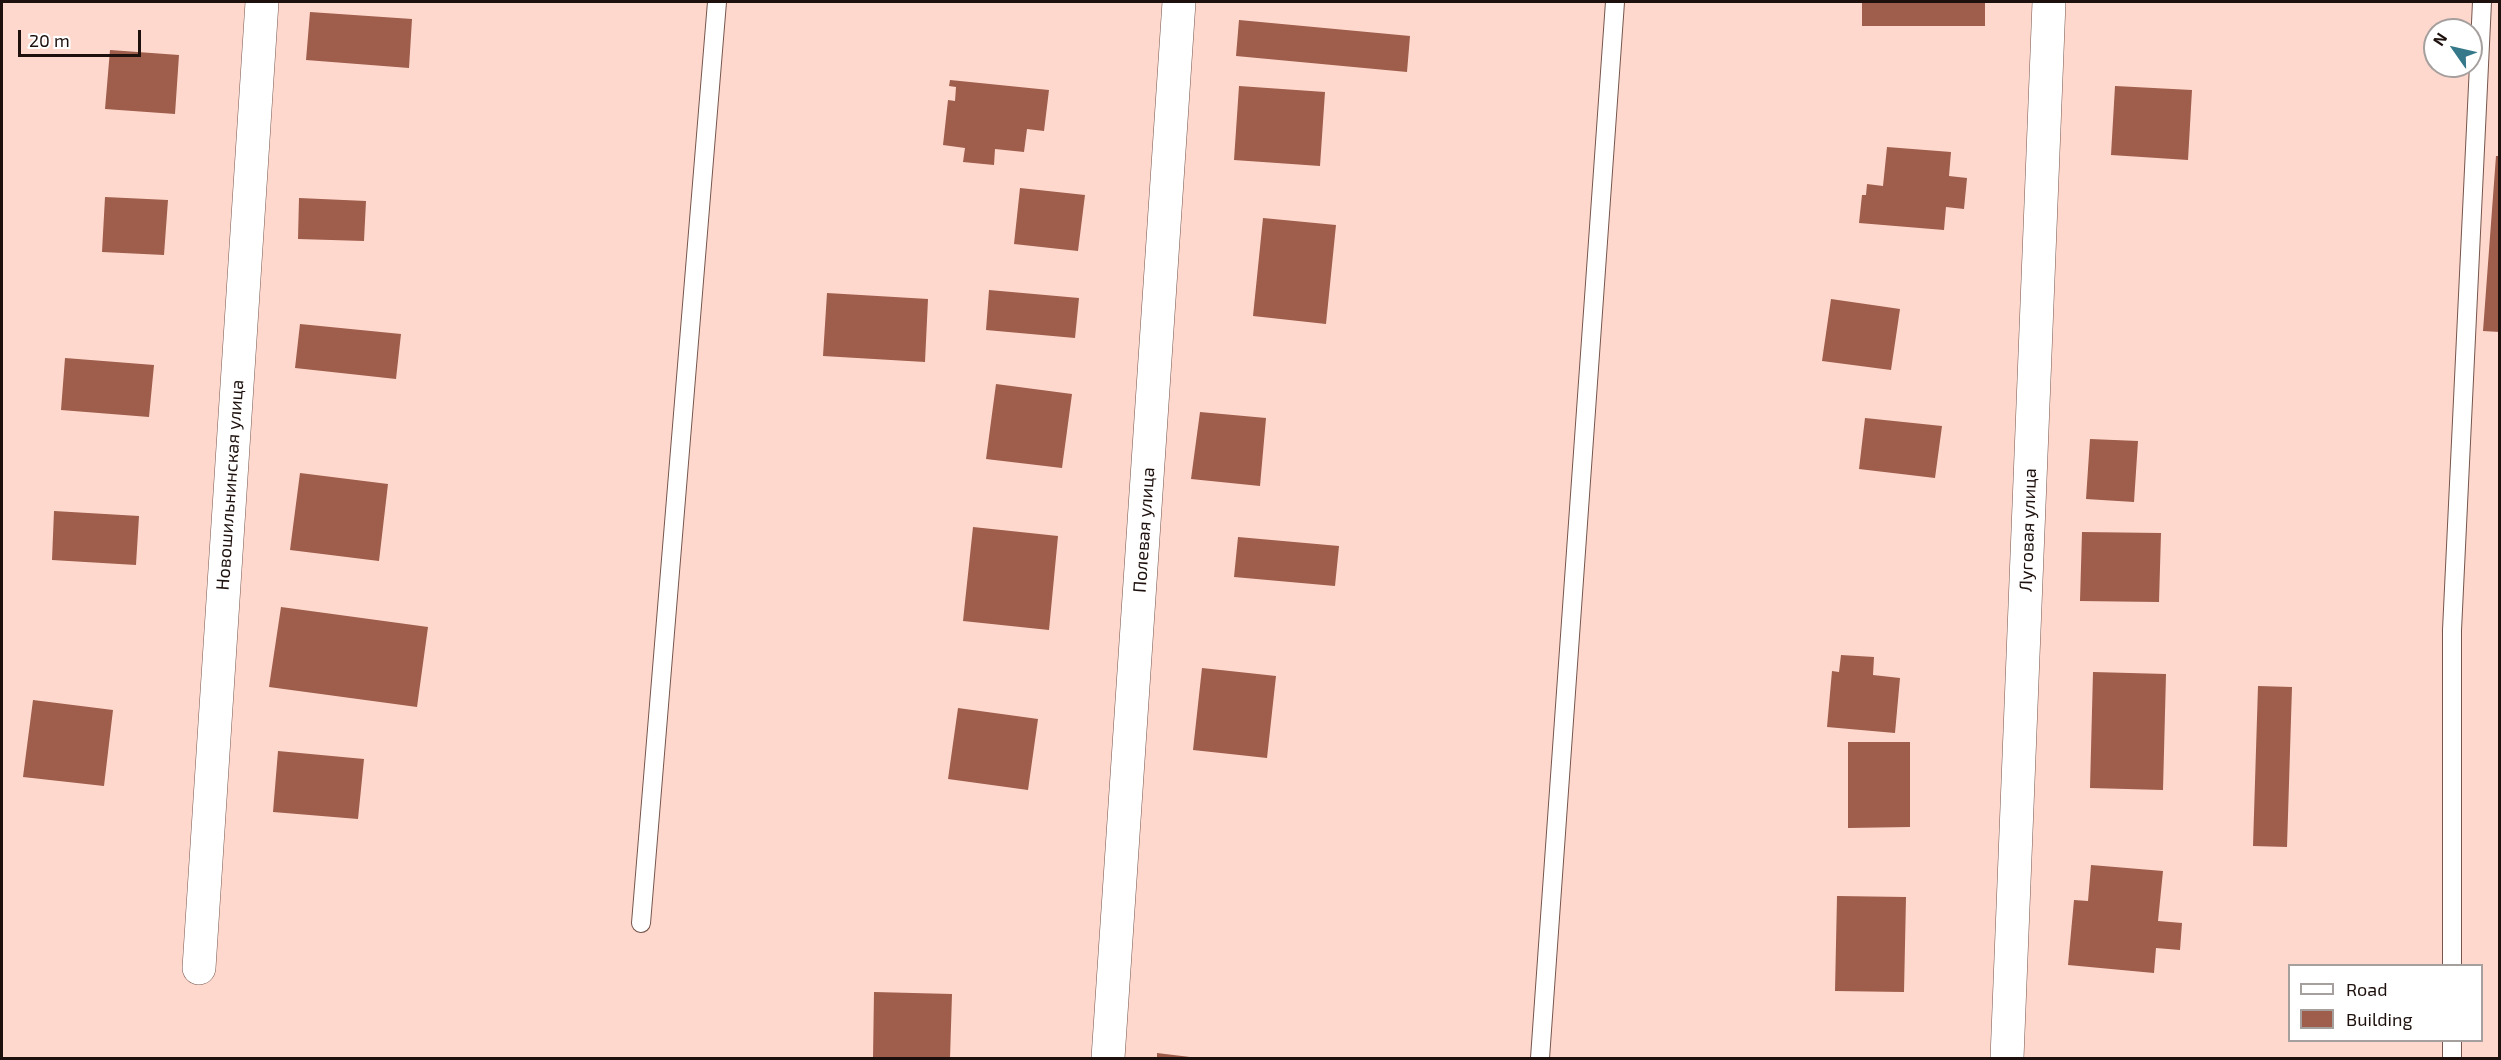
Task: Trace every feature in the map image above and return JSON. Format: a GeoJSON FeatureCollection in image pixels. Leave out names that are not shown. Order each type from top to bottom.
{"type":"FeatureCollection","features":[{"type":"Feature","properties":{"kind":"street","name":"Новошильнинская улица"},"geometry":{"type":"LineString","coordinates":[[199,968],[262,2]]}},
{"type":"Feature","properties":{"kind":"street","name":"Полевая улица"},"geometry":{"type":"LineString","coordinates":[[1108,1059],[1179,2]]}},
{"type":"Feature","properties":{"kind":"street","name":"Луговая улица"},"geometry":{"type":"LineString","coordinates":[[2007,1059],[2049,2]]}},
{"type":"Feature","properties":{"kind":"lane"},"geometry":{"type":"LineString","coordinates":[[641,924],[717,2]]}},
{"type":"Feature","properties":{"kind":"lane"},"geometry":{"type":"LineString","coordinates":[[1540,1059],[1615,2]]}},
{"type":"Feature","properties":{"kind":"lane"},"geometry":{"type":"LineString","coordinates":[[2452,964],[2452,630],[2482,2]]}},
{"type":"Feature","properties":{"kind":"lane"},"geometry":{"type":"LineString","coordinates":[[2452,1042],[2452,1059]]}},
{"type":"Feature","properties":{"kind":"building"},"geometry":{"type":"Polygon","coordinates":[[[1862,2],[1985,2],[1985,26],[1862,26],[1862,2]]]}},
{"type":"Feature","properties":{"kind":"building"},"geometry":{"type":"Polygon","coordinates":[[[310,12],[412,19],[409,68],[306,60],[310,12]]]}},
{"type":"Feature","properties":{"kind":"building"},"geometry":{"type":"Polygon","coordinates":[[[1239,20],[1410,36],[1407,72],[1236,56],[1239,20]]]}},
{"type":"Feature","properties":{"kind":"building"},"geometry":{"type":"Polygon","coordinates":[[[110,50],[179,55],[175,114],[105,109],[110,50]]]}},
{"type":"Feature","properties":{"kind":"building"},"geometry":{"type":"Polygon","coordinates":[[[950,80],[1049,90],[1044,131],[1027,129],[1024,152],[995,149],[994,165],[963,162],[965,148],[943,145],[948,100],[955,101],[956,87],[949,86],[950,80]]]}},
{"type":"Feature","properties":{"kind":"building"},"geometry":{"type":"Polygon","coordinates":[[[1239,86],[1325,92],[1320,166],[1234,160],[1239,86]]]}},
{"type":"Feature","properties":{"kind":"building"},"geometry":{"type":"Polygon","coordinates":[[[2115,86],[2192,90],[2188,160],[2111,155],[2115,86]]]}},
{"type":"Feature","properties":{"kind":"building"},"geometry":{"type":"Polygon","coordinates":[[[1887,147],[1951,152],[1949,176],[1967,178],[1964,209],[1946,207],[1944,230],[1859,223],[1862,195],[1866,195],[1867,184],[1883,186],[1887,147]]]}},
{"type":"Feature","properties":{"kind":"building"},"geometry":{"type":"Polygon","coordinates":[[[2496,156],[2500,156],[2500,332],[2483,331],[2496,156]]]}},
{"type":"Feature","properties":{"kind":"building"},"geometry":{"type":"Polygon","coordinates":[[[1020,188],[1085,195],[1078,251],[1014,244],[1020,188]]]}},
{"type":"Feature","properties":{"kind":"building"},"geometry":{"type":"Polygon","coordinates":[[[105,197],[168,200],[164,255],[102,252],[105,197]]]}},
{"type":"Feature","properties":{"kind":"building"},"geometry":{"type":"Polygon","coordinates":[[[299,198],[366,201],[364,241],[298,239],[299,198]]]}},
{"type":"Feature","properties":{"kind":"building"},"geometry":{"type":"Polygon","coordinates":[[[1263,218],[1336,225],[1326,324],[1253,316],[1263,218]]]}},
{"type":"Feature","properties":{"kind":"building"},"geometry":{"type":"Polygon","coordinates":[[[989,290],[1079,298],[1075,338],[986,330],[989,290]]]}},
{"type":"Feature","properties":{"kind":"building"},"geometry":{"type":"Polygon","coordinates":[[[827,293],[928,299],[925,362],[823,356],[827,293]]]}},
{"type":"Feature","properties":{"kind":"building"},"geometry":{"type":"Polygon","coordinates":[[[1831,299],[1900,309],[1891,370],[1822,361],[1831,299]]]}},
{"type":"Feature","properties":{"kind":"building"},"geometry":{"type":"Polygon","coordinates":[[[300,324],[401,334],[396,379],[295,368],[300,324]]]}},
{"type":"Feature","properties":{"kind":"building"},"geometry":{"type":"Polygon","coordinates":[[[65,358],[154,365],[149,417],[61,410],[65,358]]]}},
{"type":"Feature","properties":{"kind":"building"},"geometry":{"type":"Polygon","coordinates":[[[996,384],[1072,394],[1062,468],[986,459],[996,384]]]}},
{"type":"Feature","properties":{"kind":"building"},"geometry":{"type":"Polygon","coordinates":[[[1200,412],[1266,418],[1260,486],[1191,479],[1200,412]]]}},
{"type":"Feature","properties":{"kind":"building"},"geometry":{"type":"Polygon","coordinates":[[[1865,418],[1942,426],[1935,478],[1859,469],[1865,418]]]}},
{"type":"Feature","properties":{"kind":"building"},"geometry":{"type":"Polygon","coordinates":[[[2090,439],[2138,441],[2134,502],[2086,499],[2090,439]]]}},
{"type":"Feature","properties":{"kind":"building"},"geometry":{"type":"Polygon","coordinates":[[[300,473],[388,484],[379,561],[290,550],[300,473]]]}},
{"type":"Feature","properties":{"kind":"building"},"geometry":{"type":"Polygon","coordinates":[[[54,511],[139,516],[136,565],[52,560],[54,511]]]}},
{"type":"Feature","properties":{"kind":"building"},"geometry":{"type":"Polygon","coordinates":[[[973,527],[1058,536],[1049,630],[963,621],[973,527]]]}},
{"type":"Feature","properties":{"kind":"building"},"geometry":{"type":"Polygon","coordinates":[[[2082,532],[2161,533],[2159,602],[2080,601],[2082,532]]]}},
{"type":"Feature","properties":{"kind":"building"},"geometry":{"type":"Polygon","coordinates":[[[1238,537],[1339,546],[1335,586],[1234,577],[1238,537]]]}},
{"type":"Feature","properties":{"kind":"building"},"geometry":{"type":"Polygon","coordinates":[[[281,607],[428,627],[417,707],[269,687],[281,607]]]}},
{"type":"Feature","properties":{"kind":"building"},"geometry":{"type":"Polygon","coordinates":[[[1841,655],[1874,657],[1873,675],[1900,678],[1895,733],[1827,727],[1832,671],[1839,672],[1841,655]]]}},
{"type":"Feature","properties":{"kind":"building"},"geometry":{"type":"Polygon","coordinates":[[[1202,668],[1276,676],[1267,758],[1193,750],[1202,668]]]}},
{"type":"Feature","properties":{"kind":"building"},"geometry":{"type":"Polygon","coordinates":[[[2093,672],[2166,674],[2163,790],[2090,788],[2093,672]]]}},
{"type":"Feature","properties":{"kind":"building"},"geometry":{"type":"Polygon","coordinates":[[[2258,686],[2292,687],[2287,847],[2253,846],[2258,686]]]}},
{"type":"Feature","properties":{"kind":"building"},"geometry":{"type":"Polygon","coordinates":[[[33,700],[113,710],[104,786],[23,777],[33,700]]]}},
{"type":"Feature","properties":{"kind":"building"},"geometry":{"type":"Polygon","coordinates":[[[958,708],[1038,719],[1028,790],[948,779],[958,708]]]}},
{"type":"Feature","properties":{"kind":"building"},"geometry":{"type":"Polygon","coordinates":[[[1848,742],[1910,742],[1910,827],[1848,828],[1848,742]]]}},
{"type":"Feature","properties":{"kind":"building"},"geometry":{"type":"Polygon","coordinates":[[[278,751],[364,759],[358,819],[273,812],[278,751]]]}},
{"type":"Feature","properties":{"kind":"building"},"geometry":{"type":"Polygon","coordinates":[[[2091,865],[2163,871],[2158,921],[2182,923],[2180,950],[2156,948],[2154,973],[2068,965],[2074,900],[2088,901],[2091,865]]]}},
{"type":"Feature","properties":{"kind":"building"},"geometry":{"type":"Polygon","coordinates":[[[1837,896],[1906,897],[1904,992],[1835,991],[1837,896]]]}},
{"type":"Feature","properties":{"kind":"building"},"geometry":{"type":"Polygon","coordinates":[[[874,992],[952,994],[950,1058],[873,1058],[874,992]]]}},
{"type":"Feature","properties":{"kind":"building"},"geometry":{"type":"Polygon","coordinates":[[[1157,1053],[1190,1057],[1190,1058],[1157,1058],[1157,1053]]]}}]}
